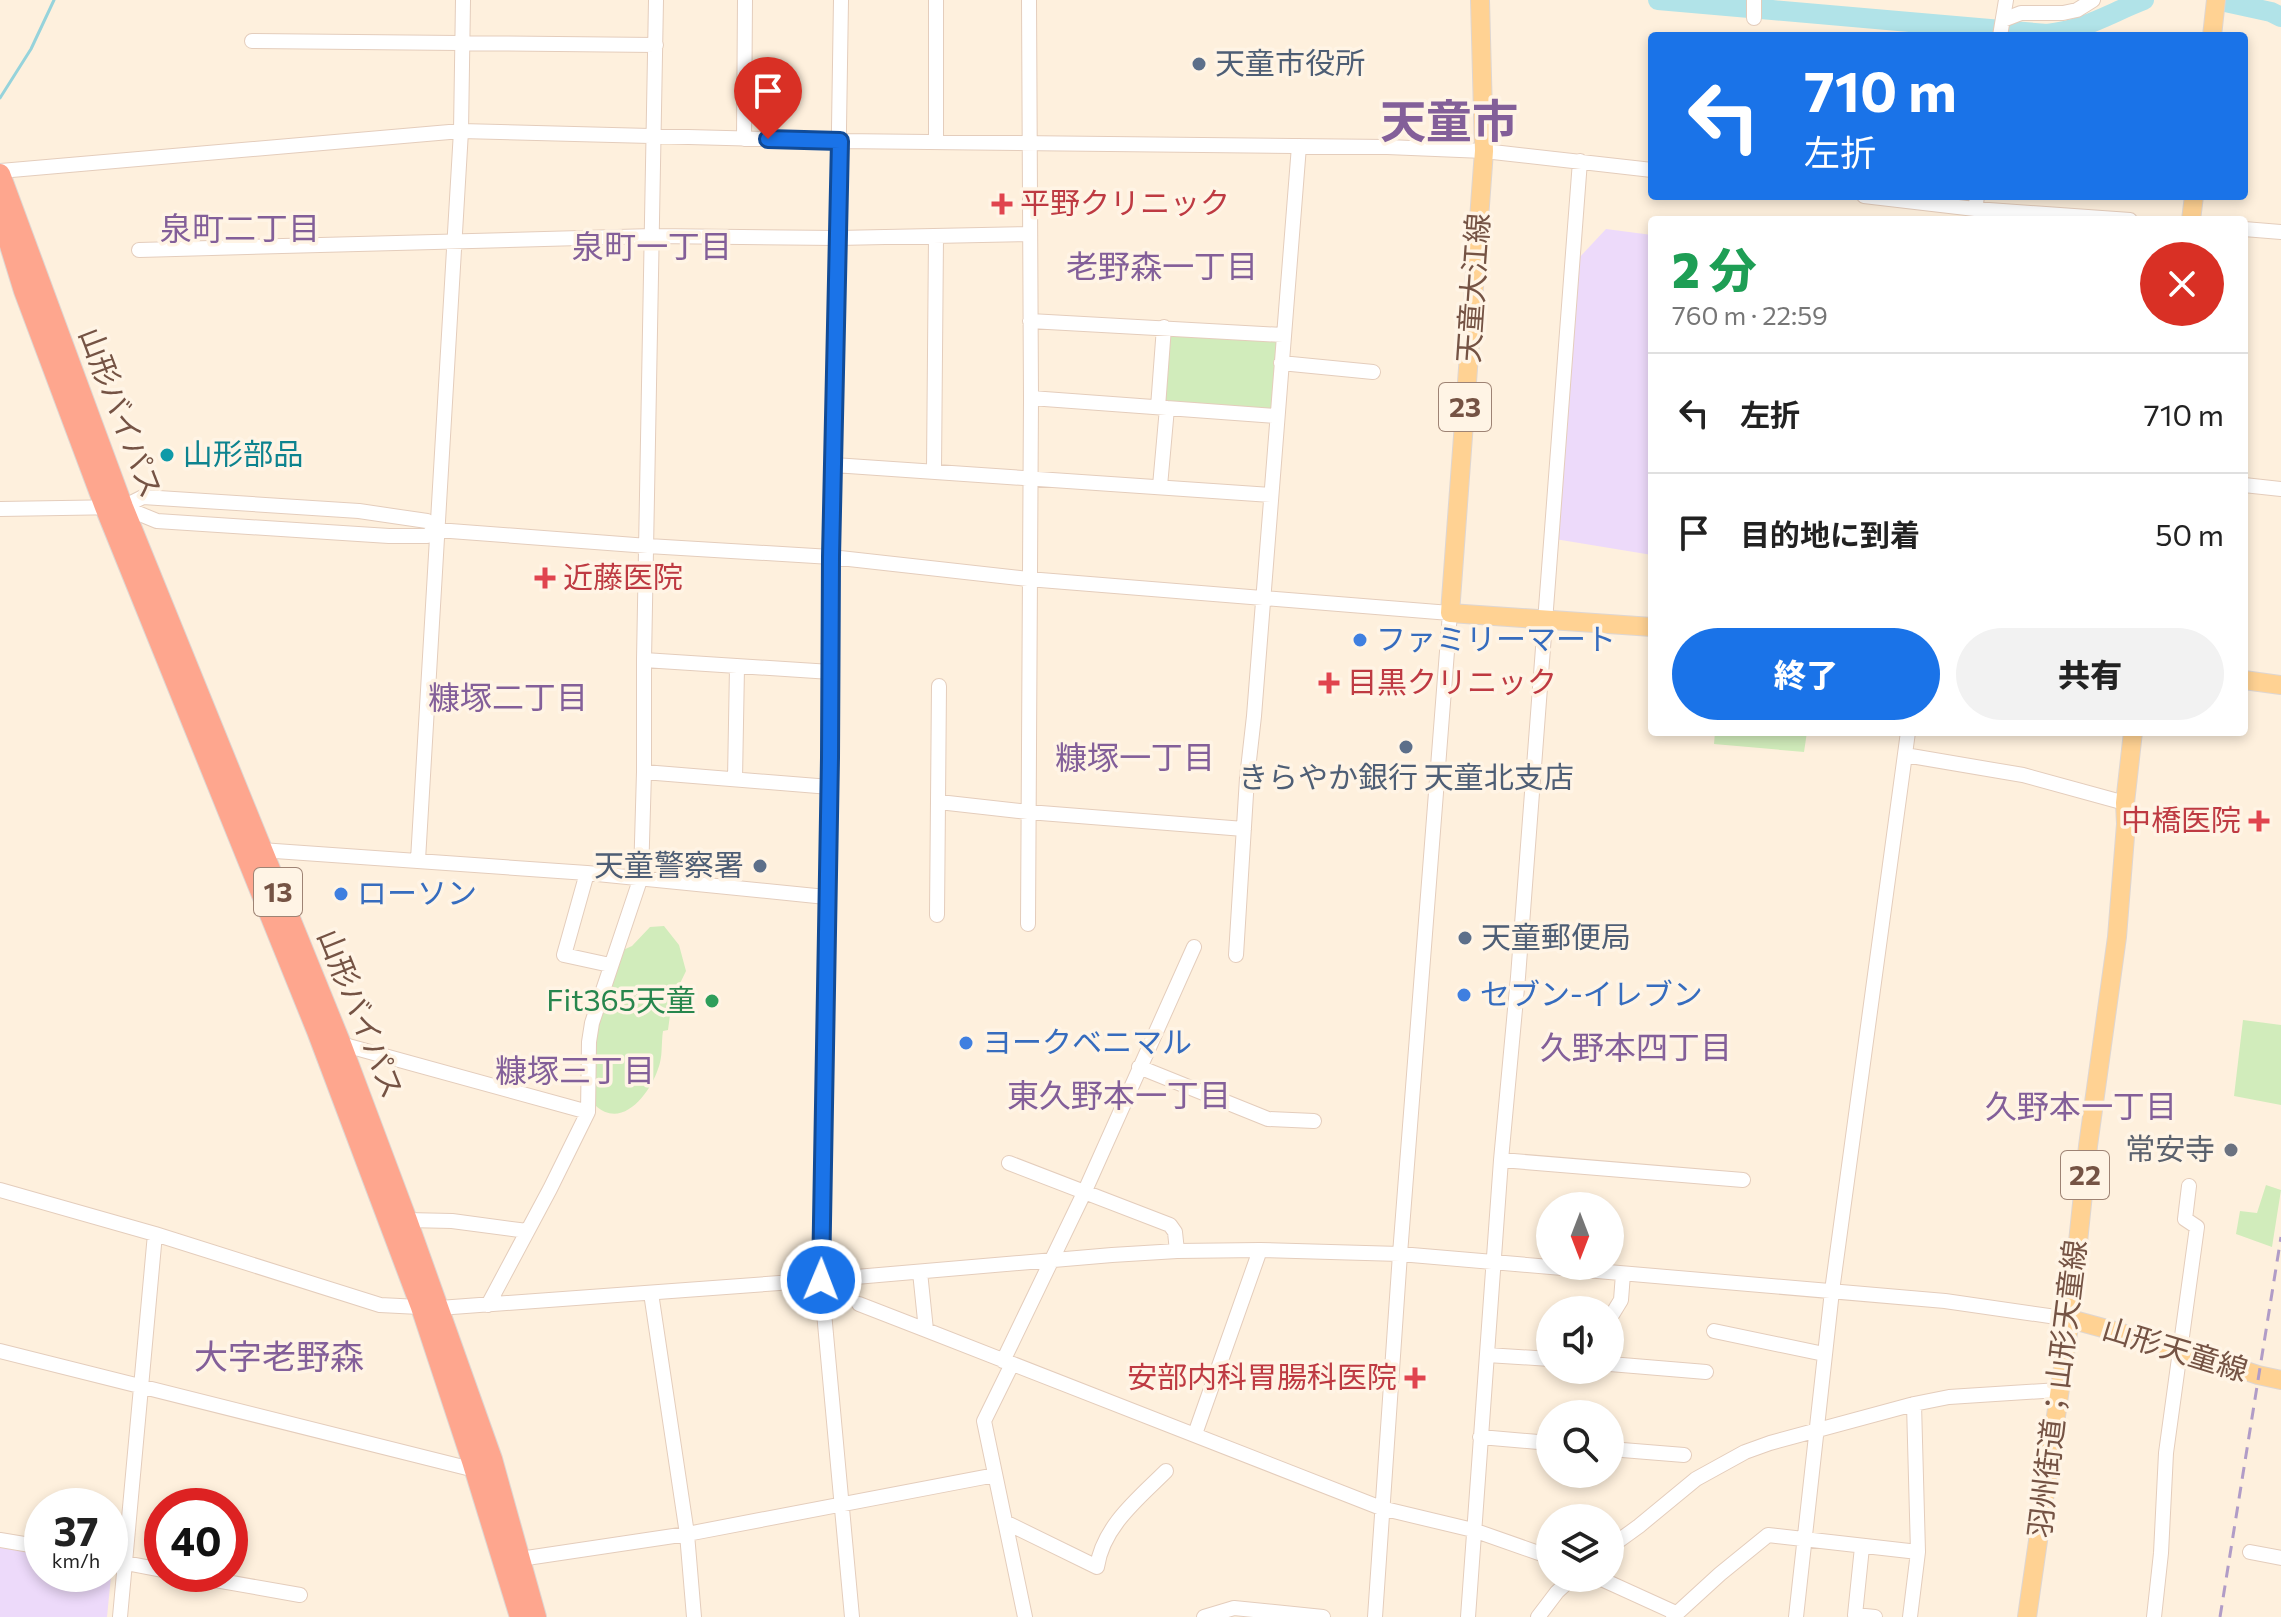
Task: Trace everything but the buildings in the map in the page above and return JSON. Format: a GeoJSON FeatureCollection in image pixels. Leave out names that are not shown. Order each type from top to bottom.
{"type":"FeatureCollection","features":[{"type":"Feature","properties":{"kind":"highway","name":"山形バイパス"},"geometry":{"type":"LineString","coordinates":[[0,173],[114,507],[317,1031],[492,1459],[536,1617]]}},
{"type":"Feature","properties":{"kind":"highway","name":"山形バイパス"},"geometry":{"type":"LineString","coordinates":[[0,213],[35,321],[114,507],[197,687],[341,1044],[407,1220],[475,1470],[520,1617]]}},
{"type":"Feature","properties":{"kind":"main road","name":"天童大江線"},"geometry":{"type":"LineString","coordinates":[[1450,613],[1484,151],[1480,0]]}},
{"type":"Feature","properties":{"kind":"main road"},"geometry":{"type":"LineString","coordinates":[[2212,32],[2216,4]]}},
{"type":"Feature","properties":{"kind":"main road"},"geometry":{"type":"LineString","coordinates":[[1450,613],[1648,627]]}},
{"type":"Feature","properties":{"kind":"main road"},"geometry":{"type":"LineString","coordinates":[[2248,681],[2281,685]]}},
{"type":"Feature","properties":{"kind":"main road","name":"羽州街道；山形天童線"},"geometry":{"type":"LineString","coordinates":[[2027,1617],[2070,1319],[2088,1146],[2117,937],[2133,736]]}},
{"type":"Feature","properties":{"kind":"main road","name":"山形天童線"},"geometry":{"type":"LineString","coordinates":[[2070,1319],[2281,1380]]}},
{"type":"Feature","properties":{"kind":"street"},"geometry":{"type":"LineString","coordinates":[[418,860],[461,131],[463,0]]}},
{"type":"Feature","properties":{"kind":"street"},"geometry":{"type":"LineString","coordinates":[[488,1305],[588,1112],[592,1023],[641,877],[656,0]]}},
{"type":"Feature","properties":{"kind":"street"},"geometry":{"type":"LineString","coordinates":[[744,139],[745,0]]}},
{"type":"Feature","properties":{"kind":"street"},"geometry":{"type":"LineString","coordinates":[[841,0],[821,1280],[852,1617]]}},
{"type":"Feature","properties":{"kind":"street"},"geometry":{"type":"LineString","coordinates":[[936,0],[936,142]]}},
{"type":"Feature","properties":{"kind":"street"},"geometry":{"type":"LineString","coordinates":[[1028,924],[1031,398],[1029,0]]}},
{"type":"Feature","properties":{"kind":"street"},"geometry":{"type":"LineString","coordinates":[[1754,0],[1754,18]]}},
{"type":"Feature","properties":{"kind":"street"},"geometry":{"type":"LineString","coordinates":[[2001,32],[2006,0]]}},
{"type":"Feature","properties":{"kind":"street"},"geometry":{"type":"LineString","coordinates":[[2003,20],[2021,13],[2048,15],[2077,10],[2093,0]]}},
{"type":"Feature","properties":{"kind":"street"},"geometry":{"type":"LineString","coordinates":[[252,41],[656,45]]}},
{"type":"Feature","properties":{"kind":"street"},"geometry":{"type":"LineString","coordinates":[[0,173],[461,131],[840,141],[1484,151],[1648,170]]}},
{"type":"Feature","properties":{"kind":"street"},"geometry":{"type":"LineString","coordinates":[[1236,955],[1299,146]]}},
{"type":"Feature","properties":{"kind":"street"},"geometry":{"type":"LineString","coordinates":[[1468,1617],[1580,161]]}},
{"type":"Feature","properties":{"kind":"street"},"geometry":{"type":"LineString","coordinates":[[1901,200],[2078,216]]}},
{"type":"Feature","properties":{"kind":"street"},"geometry":{"type":"LineString","coordinates":[[2248,229],[2281,232]]}},
{"type":"Feature","properties":{"kind":"street"},"geometry":{"type":"LineString","coordinates":[[139,250],[653,236],[837,238],[1030,234]]}},
{"type":"Feature","properties":{"kind":"street"},"geometry":{"type":"LineString","coordinates":[[934,470],[936,237]]}},
{"type":"Feature","properties":{"kind":"street"},"geometry":{"type":"LineString","coordinates":[[1030,321],[1283,335]]}},
{"type":"Feature","properties":{"kind":"street"},"geometry":{"type":"LineString","coordinates":[[1160,486],[1164,327]]}},
{"type":"Feature","properties":{"kind":"street"},"geometry":{"type":"LineString","coordinates":[[1281,363],[1373,372]]}},
{"type":"Feature","properties":{"kind":"street"},"geometry":{"type":"LineString","coordinates":[[1031,398],[1276,416]]}},
{"type":"Feature","properties":{"kind":"street"},"geometry":{"type":"LineString","coordinates":[[834,465],[1271,495]]}},
{"type":"Feature","properties":{"kind":"street"},"geometry":{"type":"LineString","coordinates":[[2248,485],[2281,489]]}},
{"type":"Feature","properties":{"kind":"street"},"geometry":{"type":"LineString","coordinates":[[0,509],[114,507],[143,497],[359,511],[427,521],[437,530]]}},
{"type":"Feature","properties":{"kind":"street"},"geometry":{"type":"LineString","coordinates":[[114,507],[157,521],[389,536],[427,536],[437,530],[831,557],[1028,579],[1450,613],[1375,1617]]}},
{"type":"Feature","properties":{"kind":"street"},"geometry":{"type":"LineString","coordinates":[[644,660],[831,672]]}},
{"type":"Feature","properties":{"kind":"street"},"geometry":{"type":"LineString","coordinates":[[735,779],[737,667]]}},
{"type":"Feature","properties":{"kind":"street"},"geometry":{"type":"LineString","coordinates":[[937,915],[939,686]]}},
{"type":"Feature","properties":{"kind":"street"},"geometry":{"type":"LineString","coordinates":[[1796,1617],[1824,1354],[1907,736]]}},
{"type":"Feature","properties":{"kind":"street"},"geometry":{"type":"LineString","coordinates":[[1905,755],[2023,775],[2125,803]]}},
{"type":"Feature","properties":{"kind":"street"},"geometry":{"type":"LineString","coordinates":[[644,772],[830,787]]}},
{"type":"Feature","properties":{"kind":"street"},"geometry":{"type":"LineString","coordinates":[[939,802],[1244,829]]}},
{"type":"Feature","properties":{"kind":"street"},"geometry":{"type":"LineString","coordinates":[[261,850],[641,877],[826,897]]}},
{"type":"Feature","properties":{"kind":"street"},"geometry":{"type":"LineString","coordinates":[[587,873],[564,955],[610,965]]}},
{"type":"Feature","properties":{"kind":"street"},"geometry":{"type":"LineString","coordinates":[[1025,1617],[984,1421],[1051,1261],[1194,947]]}},
{"type":"Feature","properties":{"kind":"street"},"geometry":{"type":"LineString","coordinates":[[341,1044],[588,1112]]}},
{"type":"Feature","properties":{"kind":"street"},"geometry":{"type":"LineString","coordinates":[[1139,1067],[1268,1119],[1314,1121]]}},
{"type":"Feature","properties":{"kind":"street"},"geometry":{"type":"LineString","coordinates":[[1501,1160],[1743,1180]]}},
{"type":"Feature","properties":{"kind":"street"},"geometry":{"type":"LineString","coordinates":[[1009,1163],[1170,1225],[1175,1232],[1177,1251]]}},
{"type":"Feature","properties":{"kind":"street"},"geometry":{"type":"LineString","coordinates":[[2154,1617],[2166,1453],[2197,1227],[2185,1219],[2189,1186]]}},
{"type":"Feature","properties":{"kind":"street"},"geometry":{"type":"LineString","coordinates":[[0,1190],[155,1234],[380,1305],[430,1308],[1177,1251],[1400,1254],[1536,1267]]}},
{"type":"Feature","properties":{"kind":"street"},"geometry":{"type":"LineString","coordinates":[[407,1220],[452,1221],[527,1231]]}},
{"type":"Feature","properties":{"kind":"street"},"geometry":{"type":"LineString","coordinates":[[127,1488],[141,1386],[155,1234]]}},
{"type":"Feature","properties":{"kind":"street"},"geometry":{"type":"LineString","coordinates":[[1195,1434],[1260,1250]]}},
{"type":"Feature","properties":{"kind":"street"},"geometry":{"type":"LineString","coordinates":[[920,1272],[926,1330]]}},
{"type":"Feature","properties":{"kind":"street"},"geometry":{"type":"LineString","coordinates":[[1624,1274],[1945,1301],[2070,1319]]}},
{"type":"Feature","properties":{"kind":"street"},"geometry":{"type":"LineString","coordinates":[[651,1293],[687,1534],[694,1617]]}},
{"type":"Feature","properties":{"kind":"street"},"geometry":{"type":"LineString","coordinates":[[859,1304],[1381,1508],[1473,1530],[1536,1552]]}},
{"type":"Feature","properties":{"kind":"street"},"geometry":{"type":"LineString","coordinates":[[1714,1331],[1824,1354]]}},
{"type":"Feature","properties":{"kind":"street"},"geometry":{"type":"LineString","coordinates":[[0,1351],[475,1470]]}},
{"type":"Feature","properties":{"kind":"street"},"geometry":{"type":"LineString","coordinates":[[1487,1355],[1536,1358]]}},
{"type":"Feature","properties":{"kind":"street"},"geometry":{"type":"LineString","coordinates":[[1624,1365],[1706,1372]]}},
{"type":"Feature","properties":{"kind":"street"},"geometry":{"type":"LineString","coordinates":[[1624,1537],[1696,1479],[1719,1465],[1770,1443],[1949,1397],[2059,1390]]}},
{"type":"Feature","properties":{"kind":"street"},"geometry":{"type":"LineString","coordinates":[[1910,1617],[1918,1552],[1914,1404]]}},
{"type":"Feature","properties":{"kind":"street"},"geometry":{"type":"LineString","coordinates":[[1480,1437],[1536,1442]]}},
{"type":"Feature","properties":{"kind":"street"},"geometry":{"type":"LineString","coordinates":[[1624,1450],[1684,1455]]}},
{"type":"Feature","properties":{"kind":"street"},"geometry":{"type":"LineString","coordinates":[[1005,1522],[1097,1567],[1099,1550],[1108,1533],[1166,1471]]}},
{"type":"Feature","properties":{"kind":"street"},"geometry":{"type":"LineString","coordinates":[[520,1559],[687,1534],[995,1475]]}},
{"type":"Feature","properties":{"kind":"street"},"geometry":{"type":"LineString","coordinates":[[1624,1590],[1674,1615],[1768,1535],[1918,1552]]}},
{"type":"Feature","properties":{"kind":"street"},"geometry":{"type":"LineString","coordinates":[[0,1540],[24,1544]]}},
{"type":"Feature","properties":{"kind":"street"},"geometry":{"type":"LineString","coordinates":[[1862,1547],[1855,1615],[1875,1617]]}},
{"type":"Feature","properties":{"kind":"street"},"geometry":{"type":"LineString","coordinates":[[2250,1552],[2281,1558]]}},
{"type":"Feature","properties":{"kind":"street"},"geometry":{"type":"LineString","coordinates":[[248,1586],[300,1595]]}},
{"type":"Feature","properties":{"kind":"street"},"geometry":{"type":"LineString","coordinates":[[119,1592],[120,1614]]}},
{"type":"Feature","properties":{"kind":"street"},"geometry":{"type":"LineString","coordinates":[[1538,1617],[1557,1592]]}},
{"type":"Feature","properties":{"kind":"street"},"geometry":{"type":"LineString","coordinates":[[1204,1617],[1234,1608],[1323,1617]]}},
{"type":"Feature","properties":{"kind":"shaded area"},"geometry":{"type":"Polygon","coordinates":[[[1606,229],[1648,234],[1648,554],[1555,539],[1578,259],[1606,229]]]}},
{"type":"Feature","properties":{"kind":"shaded area"},"geometry":{"type":"Polygon","coordinates":[[[0,1545],[24,1549],[24,1592],[109,1592],[107,1617],[0,1617],[0,1545]]]}},
{"type":"Feature","properties":{"kind":"green space"},"geometry":{"type":"Polygon","coordinates":[[[1165,329],[1281,336],[1274,414],[1159,406],[1165,329]]]}},
{"type":"Feature","properties":{"kind":"green space"},"geometry":{"type":"Polygon","coordinates":[[[1715,736],[1806,736],[1804,752],[1714,744],[1715,736]]]}},
{"type":"Feature","properties":{"kind":"green space"},"geometry":{"type":"Polygon","coordinates":[[[664,926],[679,945],[686,971],[672,1000],[668,1030],[663,1031],[660,1064],[649,1088],[634,1106],[615,1114],[605,1112],[595,1105],[594,1039],[623,950],[632,946],[650,927],[664,926]]]}},
{"type":"Feature","properties":{"kind":"green space"},"geometry":{"type":"Polygon","coordinates":[[[2243,1020],[2281,1025],[2281,1105],[2234,1096],[2243,1020]]]}},
{"type":"Feature","properties":{"kind":"green space"},"geometry":{"type":"Polygon","coordinates":[[[2266,1185],[2281,1190],[2272,1247],[2236,1234],[2240,1211],[2257,1213],[2266,1185]]]}},
{"type":"Feature","properties":{"kind":"waterway"},"geometry":{"type":"LineString","coordinates":[[0,98],[31,49],[54,0]]}},
{"type":"Feature","properties":{"kind":"waterway"},"geometry":{"type":"LineString","coordinates":[[1658,0],[2024,32]]}},
{"type":"Feature","properties":{"kind":"waterway"},"geometry":{"type":"LineString","coordinates":[[2061,32],[2144,0]]}},
{"type":"Feature","properties":{"kind":"waterway"},"geometry":{"type":"LineString","coordinates":[[2216,0],[2281,17]]}},
{"type":"Feature","properties":{"kind":"railway"},"geometry":{"type":"LineString","coordinates":[[2220,1617],[2281,1237]]}},
{"type":"Feature","properties":{"kind":"place","name":"天童市役所"},"geometry":{"type":"Point","coordinates":[1199,64]}},
{"type":"Feature","properties":{"kind":"place","name":"平野クリニック"},"geometry":{"type":"Point","coordinates":[1002,204]}},
{"type":"Feature","properties":{"kind":"place","name":"山形部品"},"geometry":{"type":"Point","coordinates":[167,455]}},
{"type":"Feature","properties":{"kind":"place","name":"近藤医院"},"geometry":{"type":"Point","coordinates":[545,578]}},
{"type":"Feature","properties":{"kind":"place","name":"ファミリーマート"},"geometry":{"type":"Point","coordinates":[1360,640]}},
{"type":"Feature","properties":{"kind":"place","name":"目黒クリニック"},"geometry":{"type":"Point","coordinates":[1329,683]}},
{"type":"Feature","properties":{"kind":"place","name":"きらやか銀行 天童北支店"},"geometry":{"type":"Point","coordinates":[1406,747]}},
{"type":"Feature","properties":{"kind":"place","name":"中橋医院"},"geometry":{"type":"Point","coordinates":[2259,821]}},
{"type":"Feature","properties":{"kind":"place","name":"天童警察署"},"geometry":{"type":"Point","coordinates":[760,866]}},
{"type":"Feature","properties":{"kind":"place","name":"ローソン"},"geometry":{"type":"Point","coordinates":[341,894]}},
{"type":"Feature","properties":{"kind":"place","name":"天童郵便局"},"geometry":{"type":"Point","coordinates":[1465,938]}},
{"type":"Feature","properties":{"kind":"place","name":"セブン-イレブン"},"geometry":{"type":"Point","coordinates":[1464,995]}},
{"type":"Feature","properties":{"kind":"place","name":"Fit365天童"},"geometry":{"type":"Point","coordinates":[712,1001]}},
{"type":"Feature","properties":{"kind":"place","name":"ヨークベニマル"},"geometry":{"type":"Point","coordinates":[966,1043]}},
{"type":"Feature","properties":{"kind":"place","name":"常安寺"},"geometry":{"type":"Point","coordinates":[2231,1150]}},
{"type":"Feature","properties":{"kind":"place","name":"安部内科胃腸科医院"},"geometry":{"type":"Point","coordinates":[1415,1378]}},
{"type":"Feature","properties":{"kind":"district","name":"天童市"},"geometry":{"type":"Point","coordinates":[1449,122]}},
{"type":"Feature","properties":{"kind":"district","name":"泉町二丁目"},"geometry":{"type":"Point","coordinates":[240,229]}},
{"type":"Feature","properties":{"kind":"district","name":"泉町一丁目"},"geometry":{"type":"Point","coordinates":[652,247]}},
{"type":"Feature","properties":{"kind":"district","name":"老野森一丁目"},"geometry":{"type":"Point","coordinates":[1162,267]}},
{"type":"Feature","properties":{"kind":"district","name":"糠塚二丁目"},"geometry":{"type":"Point","coordinates":[508,698]}},
{"type":"Feature","properties":{"kind":"district","name":"糠塚一丁目"},"geometry":{"type":"Point","coordinates":[1135,758]}},
{"type":"Feature","properties":{"kind":"district","name":"久野本四丁目"},"geometry":{"type":"Point","coordinates":[1636,1048]}},
{"type":"Feature","properties":{"kind":"district","name":"糠塚三丁目"},"geometry":{"type":"Point","coordinates":[575,1071]}},
{"type":"Feature","properties":{"kind":"district","name":"東久野本一丁目"},"geometry":{"type":"Point","coordinates":[1119,1096]}},
{"type":"Feature","properties":{"kind":"district","name":"久野本一丁目"},"geometry":{"type":"Point","coordinates":[2081,1107]}},
{"type":"Feature","properties":{"kind":"district","name":"大字老野森"},"geometry":{"type":"Point","coordinates":[279,1357]}},
{"type":"Feature","properties":{"kind":"route"},"geometry":{"type":"LineString","coordinates":[[768,139],[840,141],[821,1280]]}}]}
